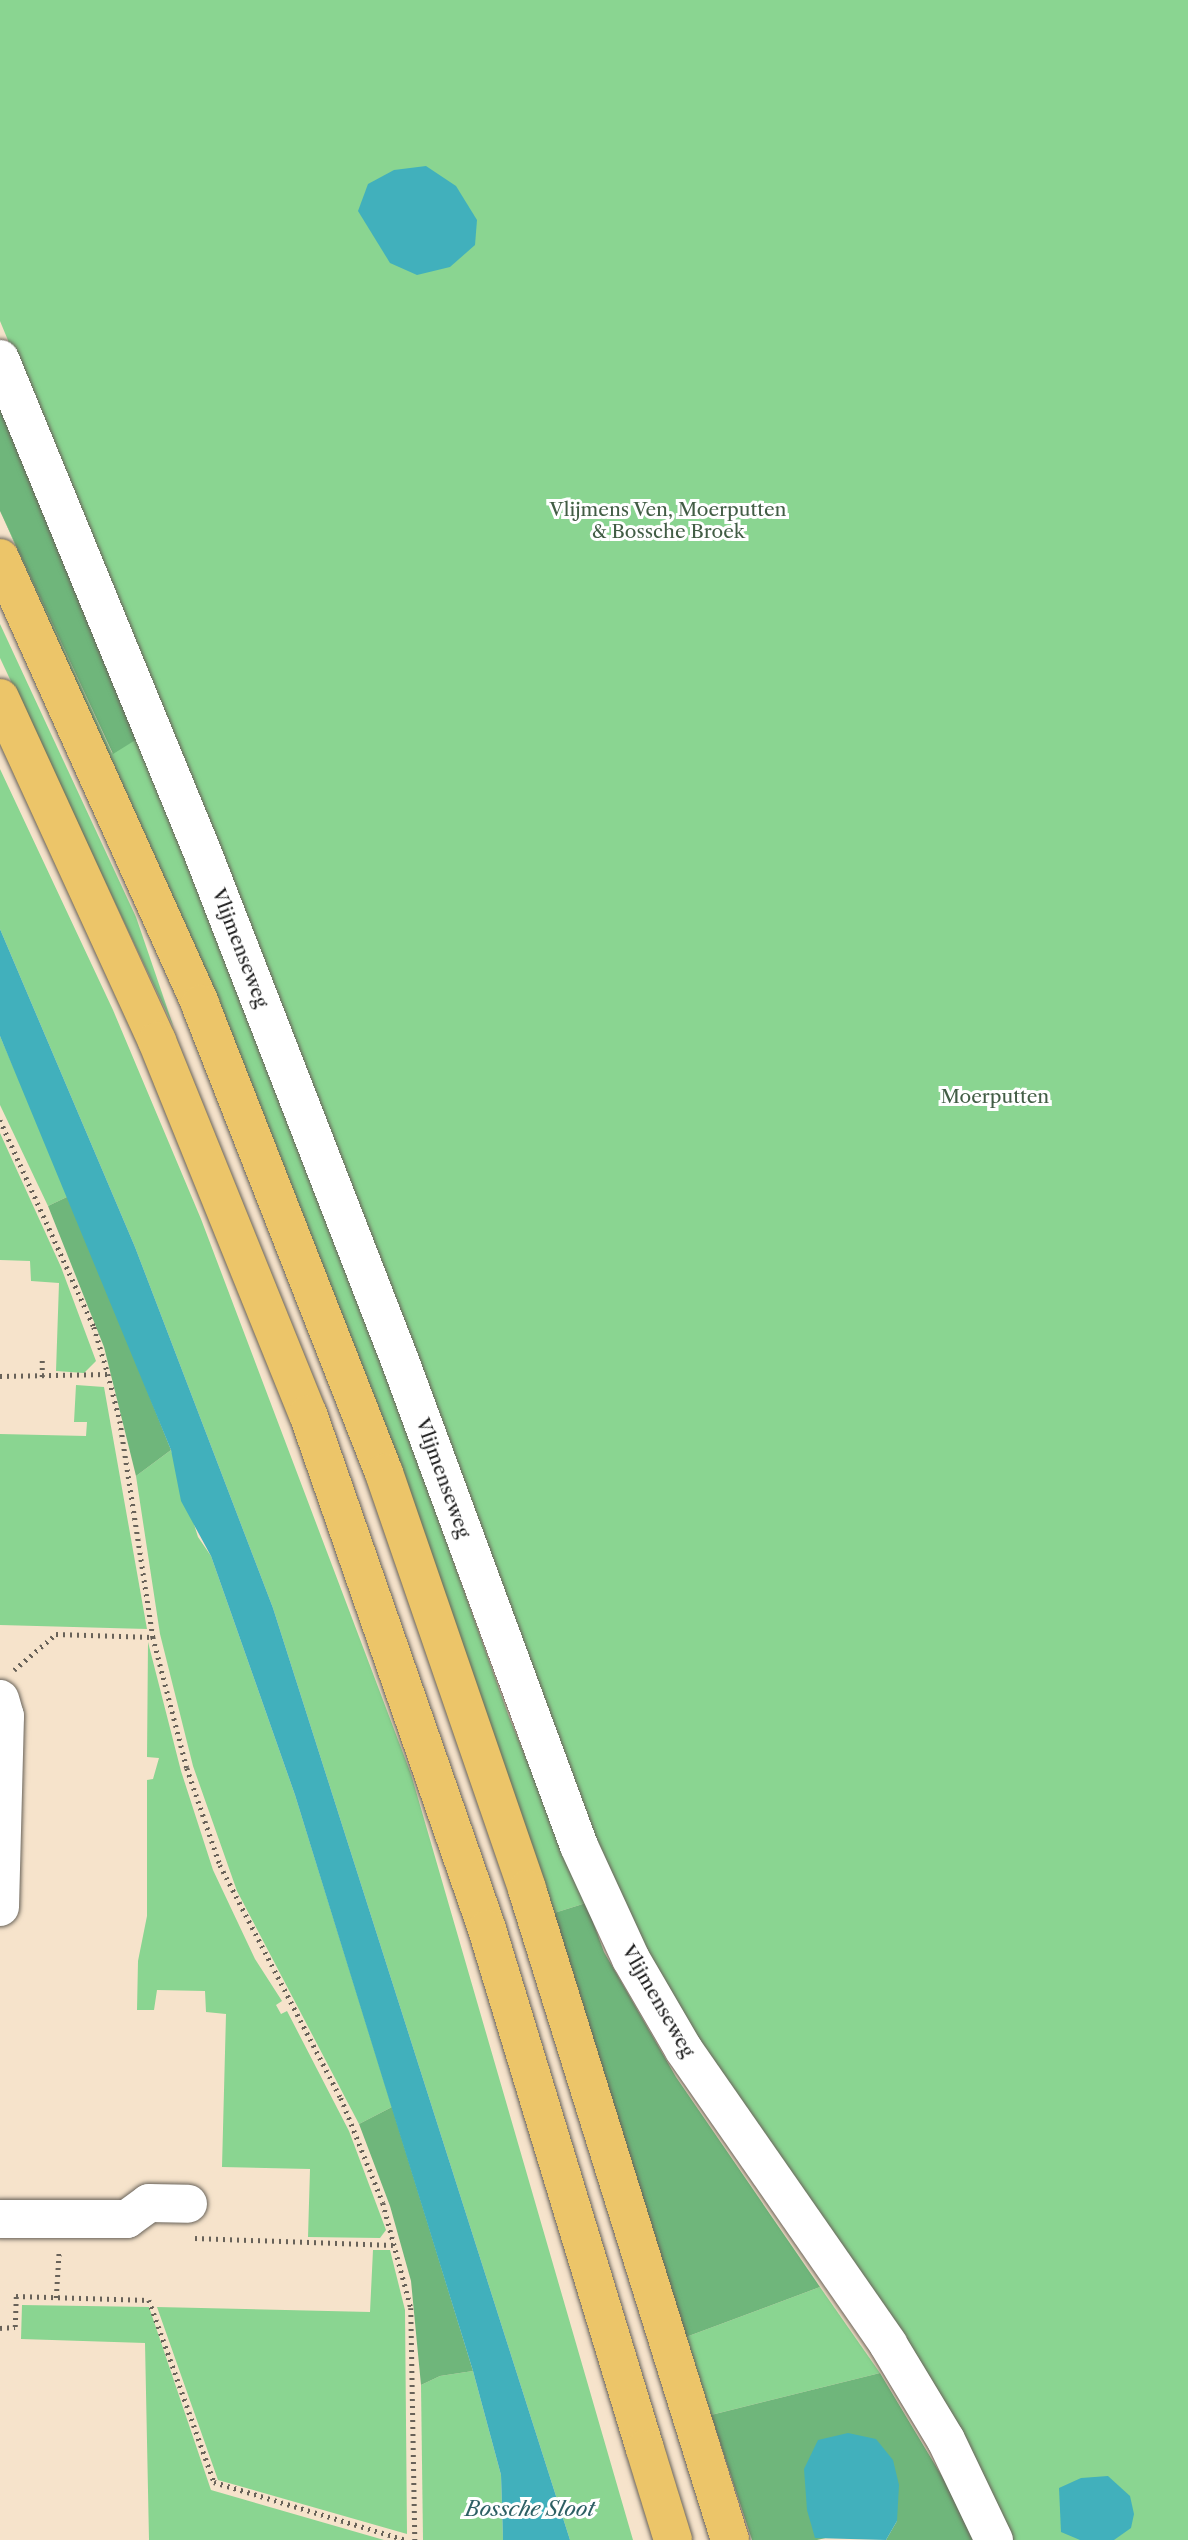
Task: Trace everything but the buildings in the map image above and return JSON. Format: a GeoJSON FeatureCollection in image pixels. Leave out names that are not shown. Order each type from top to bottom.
{"type":"FeatureCollection","features":[{"type":"Feature","properties":{"kind":"main road"},"geometry":{"type":"LineString","coordinates":[[0,558],[200,1004],[383,1473],[527,1889],[730,2540]]}},
{"type":"Feature","properties":{"kind":"main road"},"geometry":{"type":"LineString","coordinates":[[0,698],[163,1053],[239,1237],[338,1496],[487,1929],[673,2540]]}},
{"type":"Feature","properties":{"kind":"street","name":"Vlijmenseweg"},"geometry":{"type":"LineString","coordinates":[[0,359],[207,864],[399,1359],[579,1846],[631,1959],[684,2050],[888,2344],[946,2440],[994,2540]]}},
{"type":"Feature","properties":{"kind":"street"},"geometry":{"type":"LineString","coordinates":[[0,1908],[5,1686]]}},
{"type":"Feature","properties":{"kind":"street"},"geometry":{"type":"LineString","coordinates":[[0,2219],[127,2219],[149,2203],[188,2221]]}},
{"type":"Feature","properties":{"kind":"path"},"geometry":{"type":"LineString","coordinates":[[0,1120],[94,1327],[108,1374],[120,1420],[153,1637],[187,1768],[220,1866],[355,2127],[393,2245],[411,2308],[415,2540]]}},
{"type":"Feature","properties":{"kind":"path"},"geometry":{"type":"LineString","coordinates":[[42,1360],[42,1377]]}},
{"type":"Feature","properties":{"kind":"path"},"geometry":{"type":"LineString","coordinates":[[0,1376],[108,1374]]}},
{"type":"Feature","properties":{"kind":"path"},"geometry":{"type":"LineString","coordinates":[[5,1686],[56,1634],[153,1637]]}},
{"type":"Feature","properties":{"kind":"path"},"geometry":{"type":"LineString","coordinates":[[188,2221],[393,2245]]}},
{"type":"Feature","properties":{"kind":"path"},"geometry":{"type":"LineString","coordinates":[[0,2328],[15,2327],[16,2296],[149,2301],[214,2482],[406,2540]]}},
{"type":"Feature","properties":{"kind":"green space","name":"Vlijmens Ven, Moerputten & Bossche Broek"},"geometry":{"type":"Polygon","coordinates":[[[0,0],[1188,0],[1188,2540],[1002,2540],[688,2029],[587,1852],[180,756],[0,321],[0,0]]]}},
{"type":"Feature","properties":{"kind":"green space"},"geometry":{"type":"Polygon","coordinates":[[[0,388],[142,736],[113,754],[0,511],[0,388]]]}},
{"type":"Feature","properties":{"kind":"green space"},"geometry":{"type":"Polygon","coordinates":[[[0,510],[112,753],[142,736],[319,1185],[509,1717],[586,1903],[551,1914],[107,756],[0,510]]]}},
{"type":"Feature","properties":{"kind":"green space"},"geometry":{"type":"Polygon","coordinates":[[[0,624],[136,917],[174,1028],[0,658],[0,624]]]}},
{"type":"Feature","properties":{"kind":"green space"},"geometry":{"type":"Polygon","coordinates":[[[0,769],[113,1010],[201,1219],[411,1774],[633,2540],[570,2540],[273,1608],[135,1247],[0,929],[0,769]]]}},
{"type":"Feature","properties":{"kind":"green space"},"geometry":{"type":"Polygon","coordinates":[[[0,1036],[69,1196],[48,1206],[0,1105],[0,1036]]]}},
{"type":"Feature","properties":{"kind":"green space"},"geometry":{"type":"Polygon","coordinates":[[[0,1133],[61,1267],[96,1361],[84,1373],[56,1371],[59,1283],[31,1281],[30,1261],[0,1260],[0,1133]]]}},
{"type":"Feature","properties":{"kind":"green space"},"geometry":{"type":"Polygon","coordinates":[[[69,1196],[171,1450],[136,1476],[104,1347],[48,1206],[69,1196]]]}},
{"type":"Feature","properties":{"kind":"green space"},"geometry":{"type":"Polygon","coordinates":[[[76,1385],[104,1387],[147,1629],[0,1625],[0,1434],[86,1436],[87,1422],[74,1422],[76,1385]]]}},
{"type":"Feature","properties":{"kind":"green space"},"geometry":{"type":"Polygon","coordinates":[[[171,1450],[198,1537],[211,1556],[295,1795],[392,2107],[359,2124],[237,1891],[193,1766],[160,1634],[136,1476],[171,1450]]]}},
{"type":"Feature","properties":{"kind":"green space"},"geometry":{"type":"Polygon","coordinates":[[[148,1642],[181,1771],[213,1870],[255,1959],[282,2001],[276,2005],[281,2014],[287,2011],[349,2131],[386,2230],[380,2238],[308,2237],[310,2169],[222,2167],[226,2014],[206,2012],[205,1991],[157,1990],[154,2010],[137,2010],[138,1961],[147,1916],[147,1780],[153,1779],[159,1758],[147,1757],[148,1642]]]}},
{"type":"Feature","properties":{"kind":"green space"},"geometry":{"type":"Polygon","coordinates":[[[586,1903],[604,1952],[676,2077],[820,2287],[686,2337],[551,1914],[586,1903]]]}},
{"type":"Feature","properties":{"kind":"green space"},"geometry":{"type":"Polygon","coordinates":[[[392,2107],[473,2371],[440,2376],[421,2385],[411,2281],[390,2206],[359,2124],[392,2107]]]}},
{"type":"Feature","properties":{"kind":"green space"},"geometry":{"type":"Polygon","coordinates":[[[373,2250],[390,2250],[405,2310],[407,2534],[218,2480],[157,2307],[370,2312],[373,2250]]]}},
{"type":"Feature","properties":{"kind":"green space"},"geometry":{"type":"Polygon","coordinates":[[[820,2287],[880,2373],[711,2415],[686,2337],[820,2287]]]}},
{"type":"Feature","properties":{"kind":"green space"},"geometry":{"type":"Polygon","coordinates":[[[22,2305],[149,2307],[211,2490],[384,2540],[149,2540],[145,2343],[21,2339],[22,2305]]]}},
{"type":"Feature","properties":{"kind":"green space"},"geometry":{"type":"Polygon","coordinates":[[[473,2371],[501,2475],[503,2540],[423,2540],[421,2385],[440,2376],[473,2371]]]}},
{"type":"Feature","properties":{"kind":"green space"},"geometry":{"type":"Polygon","coordinates":[[[880,2373],[946,2483],[973,2540],[886,2540],[897,2521],[817,2540],[752,2540],[711,2415],[880,2373]]]}},
{"type":"Feature","properties":{"kind":"water"},"geometry":{"type":"Polygon","coordinates":[[[426,166],[456,186],[477,220],[475,245],[450,267],[417,275],[390,263],[358,211],[368,184],[394,170],[426,166]]]}},
{"type":"Feature","properties":{"kind":"water","name":"Bossche Sloot"},"geometry":{"type":"Polygon","coordinates":[[[0,929],[135,1247],[273,1608],[570,2540],[503,2540],[501,2475],[473,2371],[295,1795],[211,1556],[181,1501],[171,1450],[0,1036],[0,929]]]}},
{"type":"Feature","properties":{"kind":"water"},"geometry":{"type":"Polygon","coordinates":[[[848,2433],[876,2439],[893,2460],[899,2485],[897,2521],[886,2540],[815,2538],[807,2510],[804,2469],[818,2440],[848,2433]]]}},
{"type":"Feature","properties":{"kind":"water"},"geometry":{"type":"Polygon","coordinates":[[[1108,2476],[1130,2496],[1134,2514],[1131,2528],[1114,2540],[1080,2540],[1061,2532],[1059,2488],[1081,2478],[1108,2476]]]}},
{"type":"Feature","properties":{"kind":"park label","name":"Moerputten"},"geometry":{"type":"Point","coordinates":[995,1097]}}]}
